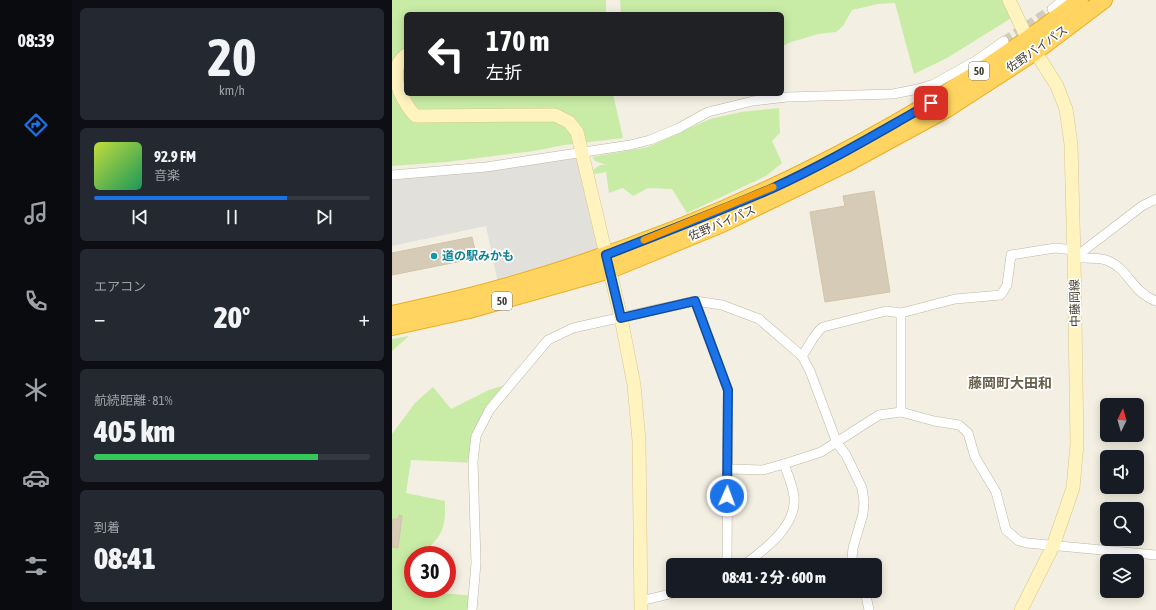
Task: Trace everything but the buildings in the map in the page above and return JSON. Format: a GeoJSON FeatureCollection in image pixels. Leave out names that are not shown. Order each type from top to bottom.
{"type":"FeatureCollection","features":[{"type":"Feature","properties":{"kind":"highway","name":"佐野バイパス"},"geometry":{"type":"LineString","coordinates":[[1031,46],[1080,0]]}},
{"type":"Feature","properties":{"kind":"highway","name":"佐野バイパス"},"geometry":{"type":"LineString","coordinates":[[392,327],[469,310],[722,224],[846,164],[947,109],[1031,46],[1104,0]]}},
{"type":"Feature","properties":{"kind":"highway","name":"佐野バイパス"},"geometry":{"type":"LineString","coordinates":[[392,314],[608,262]]}},
{"type":"Feature","properties":{"kind":"street","name":"中藤岡線"},"geometry":{"type":"LineString","coordinates":[[1009,0],[1031,46],[1057,86],[1066,109],[1071,144],[1074,254],[1077,444],[1076,468],[1069,503],[1053,546],[1021,610]]}},
{"type":"Feature","properties":{"kind":"street"},"geometry":{"type":"LineString","coordinates":[[1052,9],[1063,0]]}},
{"type":"Feature","properties":{"kind":"street"},"geometry":{"type":"LineString","coordinates":[[392,176],[486,167],[650,140],[708,112],[753,101],[787,97],[893,94],[918,89],[934,84],[977,60],[1004,41]]}},
{"type":"Feature","properties":{"kind":"street"},"geometry":{"type":"LineString","coordinates":[[404,57],[395,65],[392,76],[408,108],[414,115],[426,117],[555,115],[562,118],[574,127],[580,138],[621,318],[634,385],[637,411],[641,608],[666,598]]}},
{"type":"Feature","properties":{"kind":"street"},"geometry":{"type":"LineString","coordinates":[[1074,254],[1136,210],[1156,199]]}},
{"type":"Feature","properties":{"kind":"street"},"geometry":{"type":"LineString","coordinates":[[802,356],[811,345],[817,331],[823,327],[886,311],[901,313],[955,299],[1001,295],[1007,285],[1011,255],[1055,248],[1074,254],[1105,259],[1119,266],[1137,290],[1147,298],[1156,301]]}},
{"type":"Feature","properties":{"kind":"street"},"geometry":{"type":"LineString","coordinates":[[695,301],[728,390],[727,558]]}},
{"type":"Feature","properties":{"kind":"street"},"geometry":{"type":"LineString","coordinates":[[472,610],[476,563],[473,461],[476,436],[480,425],[490,409],[511,382],[548,340],[573,328],[695,301],[728,306],[759,319],[802,356],[810,371],[837,443],[854,471],[862,488],[864,502],[862,521],[852,552],[853,558]]}},
{"type":"Feature","properties":{"kind":"street"},"geometry":{"type":"LineString","coordinates":[[901,313],[901,412]]}},
{"type":"Feature","properties":{"kind":"street"},"geometry":{"type":"LineString","coordinates":[[728,469],[763,470],[821,452],[879,415],[901,412],[934,421],[959,425],[968,433],[975,457],[996,492],[1006,530],[1012,536],[1023,542],[1053,546],[1156,555]]}},
{"type":"Feature","properties":{"kind":"street"},"geometry":{"type":"LineString","coordinates":[[752,558],[783,530],[790,519],[794,508],[794,496],[784,464]]}},
{"type":"Feature","properties":{"kind":"street"},"geometry":{"type":"LineString","coordinates":[[866,598],[869,610]]}},
{"type":"Feature","properties":{"kind":"green space"},"geometry":{"type":"Polygon","coordinates":[[[392,0],[606,0],[606,12],[404,12],[404,96],[613,96],[623,138],[446,162],[392,166],[392,0]]]}},
{"type":"Feature","properties":{"kind":"green space"},"geometry":{"type":"Polygon","coordinates":[[[620,0],[1005,0],[1013,17],[947,58],[914,74],[895,3],[878,4],[852,10],[843,26],[836,32],[818,34],[788,43],[784,46],[784,12],[621,12],[620,0]]]}},
{"type":"Feature","properties":{"kind":"green space"},"geometry":{"type":"Polygon","coordinates":[[[779,108],[780,133],[772,141],[782,163],[766,176],[687,213],[672,189],[648,188],[633,196],[623,188],[609,193],[606,172],[595,174],[593,170],[600,165],[606,165],[595,161],[592,157],[648,147],[710,119],[741,112],[779,108]]]}},
{"type":"Feature","properties":{"kind":"green space"},"geometry":{"type":"Polygon","coordinates":[[[409,336],[392,351],[392,339],[409,336]]]}},
{"type":"Feature","properties":{"kind":"green space"},"geometry":{"type":"Polygon","coordinates":[[[505,385],[489,403],[481,422],[477,463],[411,460],[406,493],[445,501],[444,520],[441,533],[431,546],[404,546],[404,598],[456,598],[456,594],[477,596],[475,610],[392,610],[392,434],[415,403],[433,387],[451,409],[489,390],[505,385]]]}},
{"type":"Feature","properties":{"kind":"shaded area","name":"道の駅みかも"},"geometry":{"type":"Polygon","coordinates":[[[581,153],[605,254],[499,288],[486,226],[392,246],[392,180],[433,176],[581,153]]]}},
{"type":"Feature","properties":{"kind":"tunnel"},"geometry":{"type":"LineString","coordinates":[[1004,41],[1052,9]]}},
{"type":"Feature","properties":{"kind":"slow traffic"},"geometry":{"type":"LineString","coordinates":[[644,240],[717,212],[773,187]]}},
{"type":"Feature","properties":{"kind":"place","name":"道の駅みかも"},"geometry":{"type":"Point","coordinates":[434,256]}},
{"type":"Feature","properties":{"kind":"district","name":"藤岡町大田和"},"geometry":{"type":"Point","coordinates":[1010,383]}},
{"type":"Feature","properties":{"kind":"route"},"geometry":{"type":"LineString","coordinates":[[727,496],[728,390],[695,301],[621,318],[606,255],[717,212],[774,187],[842,154],[931,103]]}}]}
